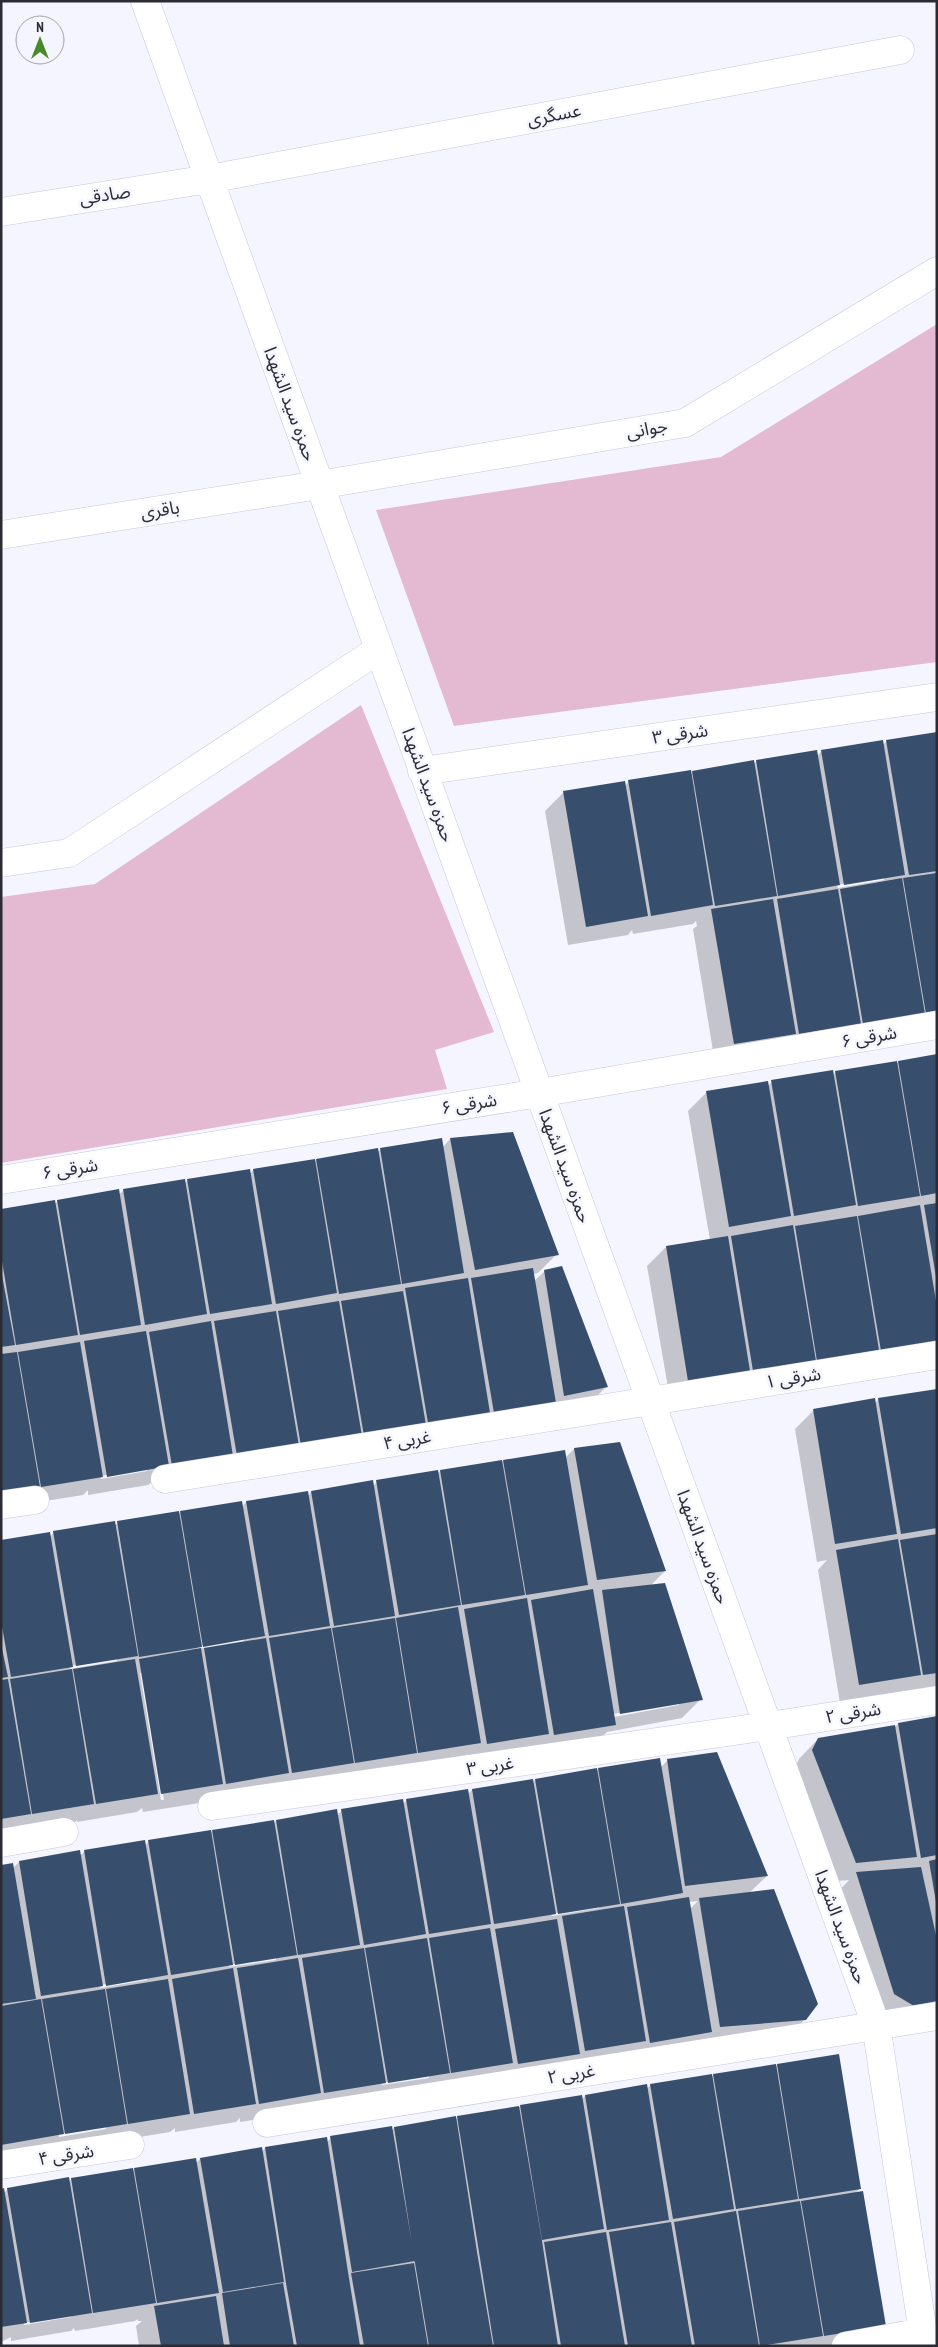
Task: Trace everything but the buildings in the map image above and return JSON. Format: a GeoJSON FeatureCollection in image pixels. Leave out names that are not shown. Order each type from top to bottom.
{"type":"FeatureCollection","features":[{"type":"Feature","properties":{"kind":"street","name":"حمزه سید الشهدا"},"geometry":{"type":"LineString","coordinates":[[145,1],[876,2025],[926,2287],[924,2339]]}},
{"type":"Feature","properties":{"kind":"street","name":"عسگری"},"geometry":{"type":"LineString","coordinates":[[208,179],[900,50]]}},
{"type":"Feature","properties":{"kind":"street","name":"صادقی"},"geometry":{"type":"LineString","coordinates":[[1,212],[208,179]]}},
{"type":"Feature","properties":{"kind":"street","name":"جوانی"},"geometry":{"type":"LineString","coordinates":[[320,485],[685,423],[937,271]]}},
{"type":"Feature","properties":{"kind":"street","name":"باقری"},"geometry":{"type":"LineString","coordinates":[[1,535],[320,485]]}},
{"type":"Feature","properties":{"kind":"street"},"geometry":{"type":"LineString","coordinates":[[1,863],[70,853],[378,650]]}},
{"type":"Feature","properties":{"kind":"street","name":"۳ شرقی"},"geometry":{"type":"LineString","coordinates":[[422,771],[937,697]]}},
{"type":"Feature","properties":{"kind":"street","name":"۶ شرقی"},"geometry":{"type":"LineString","coordinates":[[1,1180],[539,1093],[937,1025]]}},
{"type":"Feature","properties":{"kind":"street","name":"۱ شرقی"},"geometry":{"type":"LineString","coordinates":[[650,1401],[937,1355]]}},
{"type":"Feature","properties":{"kind":"street","name":"۴ غربی"},"geometry":{"type":"LineString","coordinates":[[165,1479],[650,1401]]}},
{"type":"Feature","properties":{"kind":"street"},"geometry":{"type":"LineString","coordinates":[[1,1505],[35,1500]]}},
{"type":"Feature","properties":{"kind":"street","name":"۲ شرقی"},"geometry":{"type":"LineString","coordinates":[[769,1726],[937,1700]]}},
{"type":"Feature","properties":{"kind":"street","name":"۳ غربی"},"geometry":{"type":"LineString","coordinates":[[212,1806],[769,1726]]}},
{"type":"Feature","properties":{"kind":"street"},"geometry":{"type":"LineString","coordinates":[[1,1843],[64,1832]]}},
{"type":"Feature","properties":{"kind":"street","name":"۲ غربی"},"geometry":{"type":"LineString","coordinates":[[267,2123],[937,2016]]}},
{"type":"Feature","properties":{"kind":"street","name":"۴ شرقی"},"geometry":{"type":"LineString","coordinates":[[1,2165],[130,2145]]}},
{"type":"Feature","properties":{"kind":"street"},"geometry":{"type":"LineString","coordinates":[[846,2346],[924,2339]]}},
{"type":"Feature","properties":{"kind":"shaded area"},"geometry":{"type":"Polygon","coordinates":[[[937,324],[937,662],[454,726],[376,510],[721,457],[937,324]]]}},
{"type":"Feature","properties":{"kind":"shaded area"},"geometry":{"type":"Polygon","coordinates":[[[361,705],[494,1032],[435,1050],[447,1089],[1,1163],[1,897],[95,884],[361,705]]]}}]}
